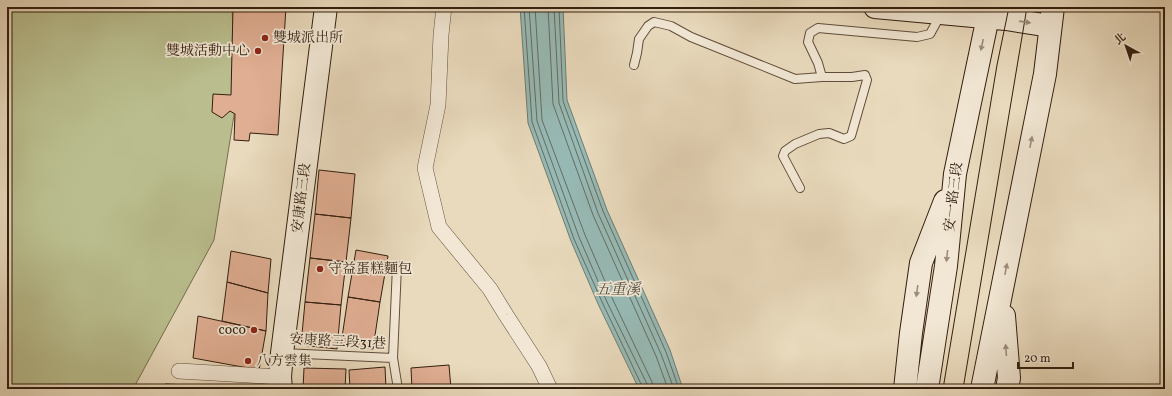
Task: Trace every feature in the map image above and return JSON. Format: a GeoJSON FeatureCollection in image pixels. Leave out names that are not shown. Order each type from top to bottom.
{"type":"FeatureCollection","features":[{"type":"Feature","properties":{"kind":"street","name":"安康路三段"},"geometry":{"type":"LineString","coordinates":[[280,383],[282,352],[326,7]]}},
{"type":"Feature","properties":{"kind":"street"},"geometry":{"type":"LineString","coordinates":[[444,7],[441,35],[438,105],[425,168],[439,228],[490,289],[539,366],[550,389]]}},
{"type":"Feature","properties":{"kind":"street"},"geometry":{"type":"LineString","coordinates":[[875,7],[942,13],[988,12],[1052,16],[1045,74],[982,389]]}},
{"type":"Feature","properties":{"kind":"street","name":"安一路三段"},"geometry":{"type":"LineString","coordinates":[[926,389],[946,266],[955,174],[988,12]]}},
{"type":"Feature","properties":{"kind":"street"},"geometry":{"type":"LineString","coordinates":[[905,389],[921,263],[955,174]]}},
{"type":"Feature","properties":{"kind":"street"},"geometry":{"type":"LineString","coordinates":[[1002,291],[1009,378],[1007,389]]}},
{"type":"Feature","properties":{"kind":"street"},"geometry":{"type":"LineString","coordinates":[[179,371],[280,383]]}},
{"type":"Feature","properties":{"kind":"lane"},"geometry":{"type":"LineString","coordinates":[[822,77],[818,63],[808,42],[810,33],[818,28],[917,37],[930,34],[942,13]]}},
{"type":"Feature","properties":{"kind":"lane"},"geometry":{"type":"LineString","coordinates":[[634,65],[639,39],[648,26],[654,22],[671,26],[691,37],[795,79],[852,77],[865,75],[866,80],[851,136],[844,139],[830,133],[819,134],[795,144],[785,151],[783,156],[800,188]]}},
{"type":"Feature","properties":{"kind":"lane"},"geometry":{"type":"LineString","coordinates":[[397,266],[393,358],[398,389]]}},
{"type":"Feature","properties":{"kind":"lane","name":"安康路三段31巷"},"geometry":{"type":"LineString","coordinates":[[282,352],[393,358]]}},
{"type":"Feature","properties":{"kind":"green space"},"geometry":{"type":"Polygon","coordinates":[[[7,7],[232,7],[236,103],[214,240],[133,389],[7,389],[7,7]]]}},
{"type":"Feature","properties":{"kind":"water","name":"五重溪"},"geometry":{"type":"Polygon","coordinates":[[[520,7],[563,7],[567,100],[607,210],[670,350],[683,389],[639,389],[599,306],[571,241],[528,123],[520,7]]]}},
{"type":"Feature","properties":{"kind":"building","name":"雙城活動中心"},"geometry":{"type":"Polygon","coordinates":[[[233,7],[286,7],[278,135],[250,133],[249,141],[234,140],[235,114],[230,111],[222,118],[212,112],[213,94],[231,95],[233,7]]]}},
{"type":"Feature","properties":{"kind":"building"},"geometry":{"type":"Polygon","coordinates":[[[319,170],[355,174],[351,218],[315,214],[319,170]]]}},
{"type":"Feature","properties":{"kind":"building"},"geometry":{"type":"Polygon","coordinates":[[[315,214],[351,218],[346,262],[310,258],[315,214]]]}},
{"type":"Feature","properties":{"kind":"building"},"geometry":{"type":"Polygon","coordinates":[[[356,250],[388,256],[380,302],[348,297],[356,250]]]}},
{"type":"Feature","properties":{"kind":"building"},"geometry":{"type":"Polygon","coordinates":[[[231,251],[271,259],[268,293],[227,282],[231,251]]]}},
{"type":"Feature","properties":{"kind":"building"},"geometry":{"type":"Polygon","coordinates":[[[310,258],[346,262],[341,305],[305,302],[310,258]]]}},
{"type":"Feature","properties":{"kind":"building"},"geometry":{"type":"Polygon","coordinates":[[[227,282],[268,293],[266,331],[222,321],[227,282]]]}},
{"type":"Feature","properties":{"kind":"building"},"geometry":{"type":"Polygon","coordinates":[[[348,297],[380,302],[373,349],[341,344],[348,297]]]}},
{"type":"Feature","properties":{"kind":"building"},"geometry":{"type":"Polygon","coordinates":[[[305,302],[341,305],[337,349],[301,345],[305,302]]]}},
{"type":"Feature","properties":{"kind":"building"},"geometry":{"type":"Polygon","coordinates":[[[198,316],[266,331],[259,370],[193,358],[198,316]]]}},
{"type":"Feature","properties":{"kind":"building"},"geometry":{"type":"Polygon","coordinates":[[[449,365],[451,389],[412,389],[411,368],[449,365]]]}},
{"type":"Feature","properties":{"kind":"building"},"geometry":{"type":"Polygon","coordinates":[[[385,367],[386,389],[350,389],[349,370],[385,367]]]}},
{"type":"Feature","properties":{"kind":"building"},"geometry":{"type":"Polygon","coordinates":[[[304,368],[346,369],[345,389],[303,389],[304,368]]]}},
{"type":"Feature","properties":{"kind":"building"},"geometry":{"type":"Polygon","coordinates":[[[165,384],[263,388],[263,389],[166,389],[165,384]]]}},
{"type":"Feature","properties":{"kind":"tram line"},"geometry":{"type":"LineString","coordinates":[[943,389],[997,65],[1009,7]]}},
{"type":"Feature","properties":{"kind":"tram line"},"geometry":{"type":"LineString","coordinates":[[963,389],[1027,7]]}},
{"type":"Feature","properties":{"kind":"place","name":"雙城派出所"},"geometry":{"type":"Point","coordinates":[265,38]}},
{"type":"Feature","properties":{"kind":"place","name":"雙城活動中心"},"geometry":{"type":"Point","coordinates":[258,51]}},
{"type":"Feature","properties":{"kind":"place","name":"守益蛋糕麵包"},"geometry":{"type":"Point","coordinates":[320,269]}},
{"type":"Feature","properties":{"kind":"place","name":"coco"},"geometry":{"type":"Point","coordinates":[254,330]}},
{"type":"Feature","properties":{"kind":"place","name":"八方雲集"},"geometry":{"type":"Point","coordinates":[248,361]}}]}
